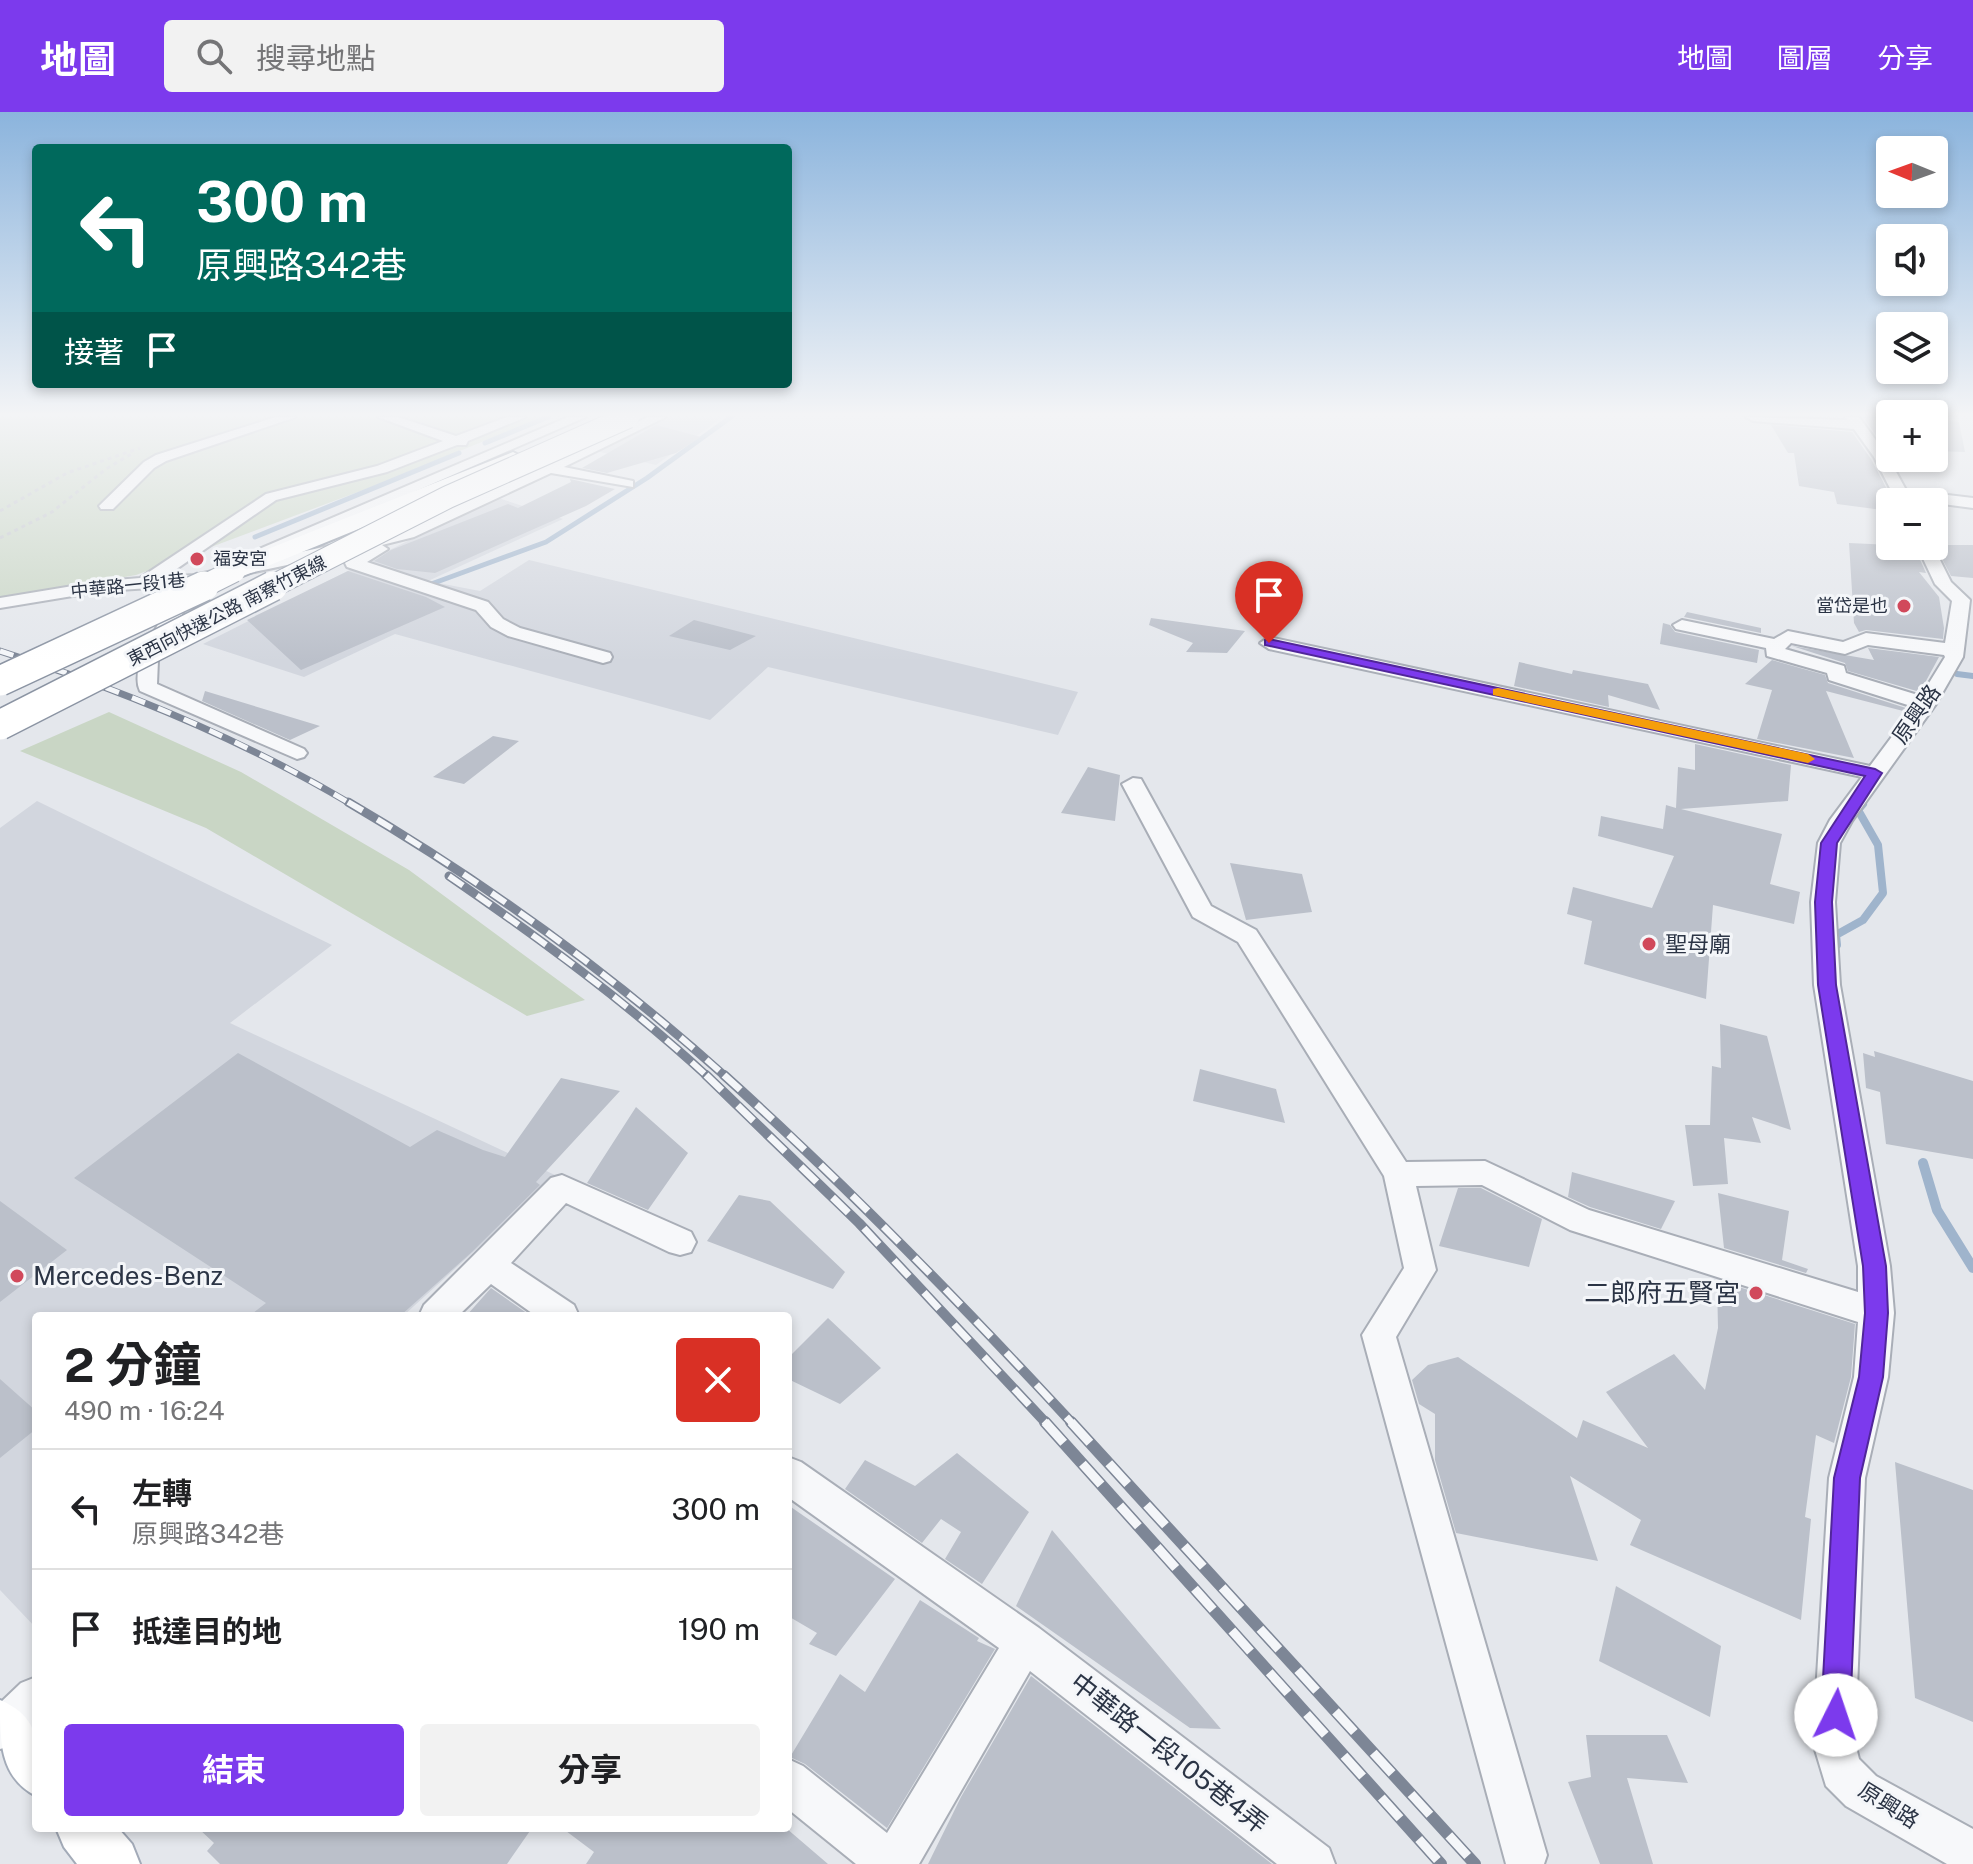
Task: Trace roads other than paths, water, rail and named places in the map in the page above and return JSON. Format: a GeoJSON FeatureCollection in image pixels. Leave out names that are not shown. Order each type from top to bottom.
{"type":"FeatureCollection","features":[{"type":"Feature","properties":{"kind":"highway"},"geometry":{"type":"LineString","coordinates":[[0,670],[413,499]]}},
{"type":"Feature","properties":{"kind":"highway","name":"東西向快速公路 南寮竹東線"},"geometry":{"type":"LineString","coordinates":[[0,707],[429,499]]}},
{"type":"Feature","properties":{"kind":"highway","name":"東西向快速公路 南寮竹東線"},"geometry":{"type":"LineString","coordinates":[[0,725],[445,499]]}},
{"type":"Feature","properties":{"kind":"highway"},"geometry":{"type":"LineString","coordinates":[[0,742],[176,653],[465,499]]}},
{"type":"Feature","properties":{"kind":"highway"},"geometry":{"type":"LineString","coordinates":[[0,681],[234,571]]}},
{"type":"Feature","properties":{"kind":"main road"},"geometry":{"type":"LineString","coordinates":[[13,1718],[32,1761]]}},
{"type":"Feature","properties":{"kind":"main road"},"geometry":{"type":"LineString","coordinates":[[86,1832],[112,1864]]}},
{"type":"Feature","properties":{"kind":"street"},"geometry":{"type":"LineString","coordinates":[[107,506],[114,499]]}},
{"type":"Feature","properties":{"kind":"street"},"geometry":{"type":"LineString","coordinates":[[144,584],[268,499]]}},
{"type":"Feature","properties":{"kind":"street"},"geometry":{"type":"LineString","coordinates":[[172,564],[172,571],[177,577],[194,580],[386,499]]}},
{"type":"Feature","properties":{"kind":"street","name":"中華路一段1巷"},"geometry":{"type":"LineString","coordinates":[[0,603],[103,586],[194,580],[408,534],[483,499]]}},
{"type":"Feature","properties":{"kind":"street"},"geometry":{"type":"LineString","coordinates":[[1948,501],[1973,503]]}},
{"type":"Feature","properties":{"kind":"street"},"geometry":{"type":"LineString","coordinates":[[408,534],[353,563],[482,606],[497,623],[514,632],[603,657]]}},
{"type":"Feature","properties":{"kind":"street","name":"原興路"},"geometry":{"type":"LineString","coordinates":[[1932,560],[1944,584],[1967,601],[1961,625],[1951,645],[1960,656],[1841,820],[1829,843],[1823,902],[1827,985],[1874,1266],[1877,1313],[1871,1377],[1847,1478],[1834,1743],[1841,1771],[1861,1791],[1973,1854]]}},
{"type":"Feature","properties":{"kind":"street"},"geometry":{"type":"LineString","coordinates":[[194,580],[149,660],[147,687],[297,753]]}},
{"type":"Feature","properties":{"kind":"street"},"geometry":{"type":"LineString","coordinates":[[1682,625],[1777,645]]}},
{"type":"Feature","properties":{"kind":"street"},"geometry":{"type":"LineString","coordinates":[[1926,704],[1836,676],[1837,670],[1774,652],[1777,645],[1788,637],[1845,648],[1866,639],[1960,656]]}},
{"type":"Feature","properties":{"kind":"street"},"geometry":{"type":"LineString","coordinates":[[1269,643],[1875,773]]}},
{"type":"Feature","properties":{"kind":"street"},"geometry":{"type":"LineString","coordinates":[[1133,784],[1202,911],[1247,936],[1398,1174],[1420,1270],[1379,1335],[1525,1855]]}},
{"type":"Feature","properties":{"kind":"street"},"geometry":{"type":"LineString","coordinates":[[1398,1174],[1485,1173],[1581,1221],[1877,1313]]}},
{"type":"Feature","properties":{"kind":"street"},"geometry":{"type":"LineString","coordinates":[[440,1312],[562,1187],[680,1242]]}},
{"type":"Feature","properties":{"kind":"street"},"geometry":{"type":"LineString","coordinates":[[489,1265],[556,1312]]}},
{"type":"Feature","properties":{"kind":"street","name":"中華路一段105巷4弄"},"geometry":{"type":"LineString","coordinates":[[792,1478],[1025,1642],[1313,1864]]}},
{"type":"Feature","properties":{"kind":"street"},"geometry":{"type":"LineString","coordinates":[[792,1784],[892,1864],[1025,1642]]}},
{"type":"Feature","properties":{"kind":"waterway"},"geometry":{"type":"LineString","coordinates":[[255,537],[348,499]]}},
{"type":"Feature","properties":{"kind":"waterway"},"geometry":{"type":"LineString","coordinates":[[426,586],[423,587],[546,542],[614,499]]}},
{"type":"Feature","properties":{"kind":"waterway"},"geometry":{"type":"LineString","coordinates":[[1957,674],[1973,676]]}},
{"type":"Feature","properties":{"kind":"waterway"},"geometry":{"type":"LineString","coordinates":[[1837,945],[1836,935],[1863,920],[1883,893],[1878,845],[1858,810],[1863,804]]}},
{"type":"Feature","properties":{"kind":"waterway"},"geometry":{"type":"LineString","coordinates":[[1923,1163],[1937,1210],[1973,1268]]}},
{"type":"Feature","properties":{"kind":"railway"},"geometry":{"type":"LineString","coordinates":[[0,651],[180,717],[267,758],[351,804]]}},
{"type":"Feature","properties":{"kind":"railway"},"geometry":{"type":"LineString","coordinates":[[348,802],[448,864],[544,930],[637,1001],[726,1077]]}},
{"type":"Feature","properties":{"kind":"railway"},"geometry":{"type":"LineString","coordinates":[[449,876],[582,972],[708,1077]]}},
{"type":"Feature","properties":{"kind":"railway"},"geometry":{"type":"LineString","coordinates":[[706,1075],[859,1223],[1047,1424]]}},
{"type":"Feature","properties":{"kind":"railway"},"geometry":{"type":"LineString","coordinates":[[724,1075],[902,1245],[1073,1424]]}},
{"type":"Feature","properties":{"kind":"railway"},"geometry":{"type":"LineString","coordinates":[[1045,1422],[1441,1864]]}},
{"type":"Feature","properties":{"kind":"railway"},"geometry":{"type":"LineString","coordinates":[[1071,1422],[1475,1864]]}},
{"type":"Feature","properties":{"kind":"place","name":"福安宮"},"geometry":{"type":"Point","coordinates":[197,559]}},
{"type":"Feature","properties":{"kind":"place","name":"當岱是也"},"geometry":{"type":"Point","coordinates":[1904,606]}},
{"type":"Feature","properties":{"kind":"place","name":"聖母廟"},"geometry":{"type":"Point","coordinates":[1649,944]}},
{"type":"Feature","properties":{"kind":"place","name":"Mercedes-Benz"},"geometry":{"type":"Point","coordinates":[17,1276]}},
{"type":"Feature","properties":{"kind":"place","name":"二郎府五賢宮"},"geometry":{"type":"Point","coordinates":[1756,1293]}}]}
